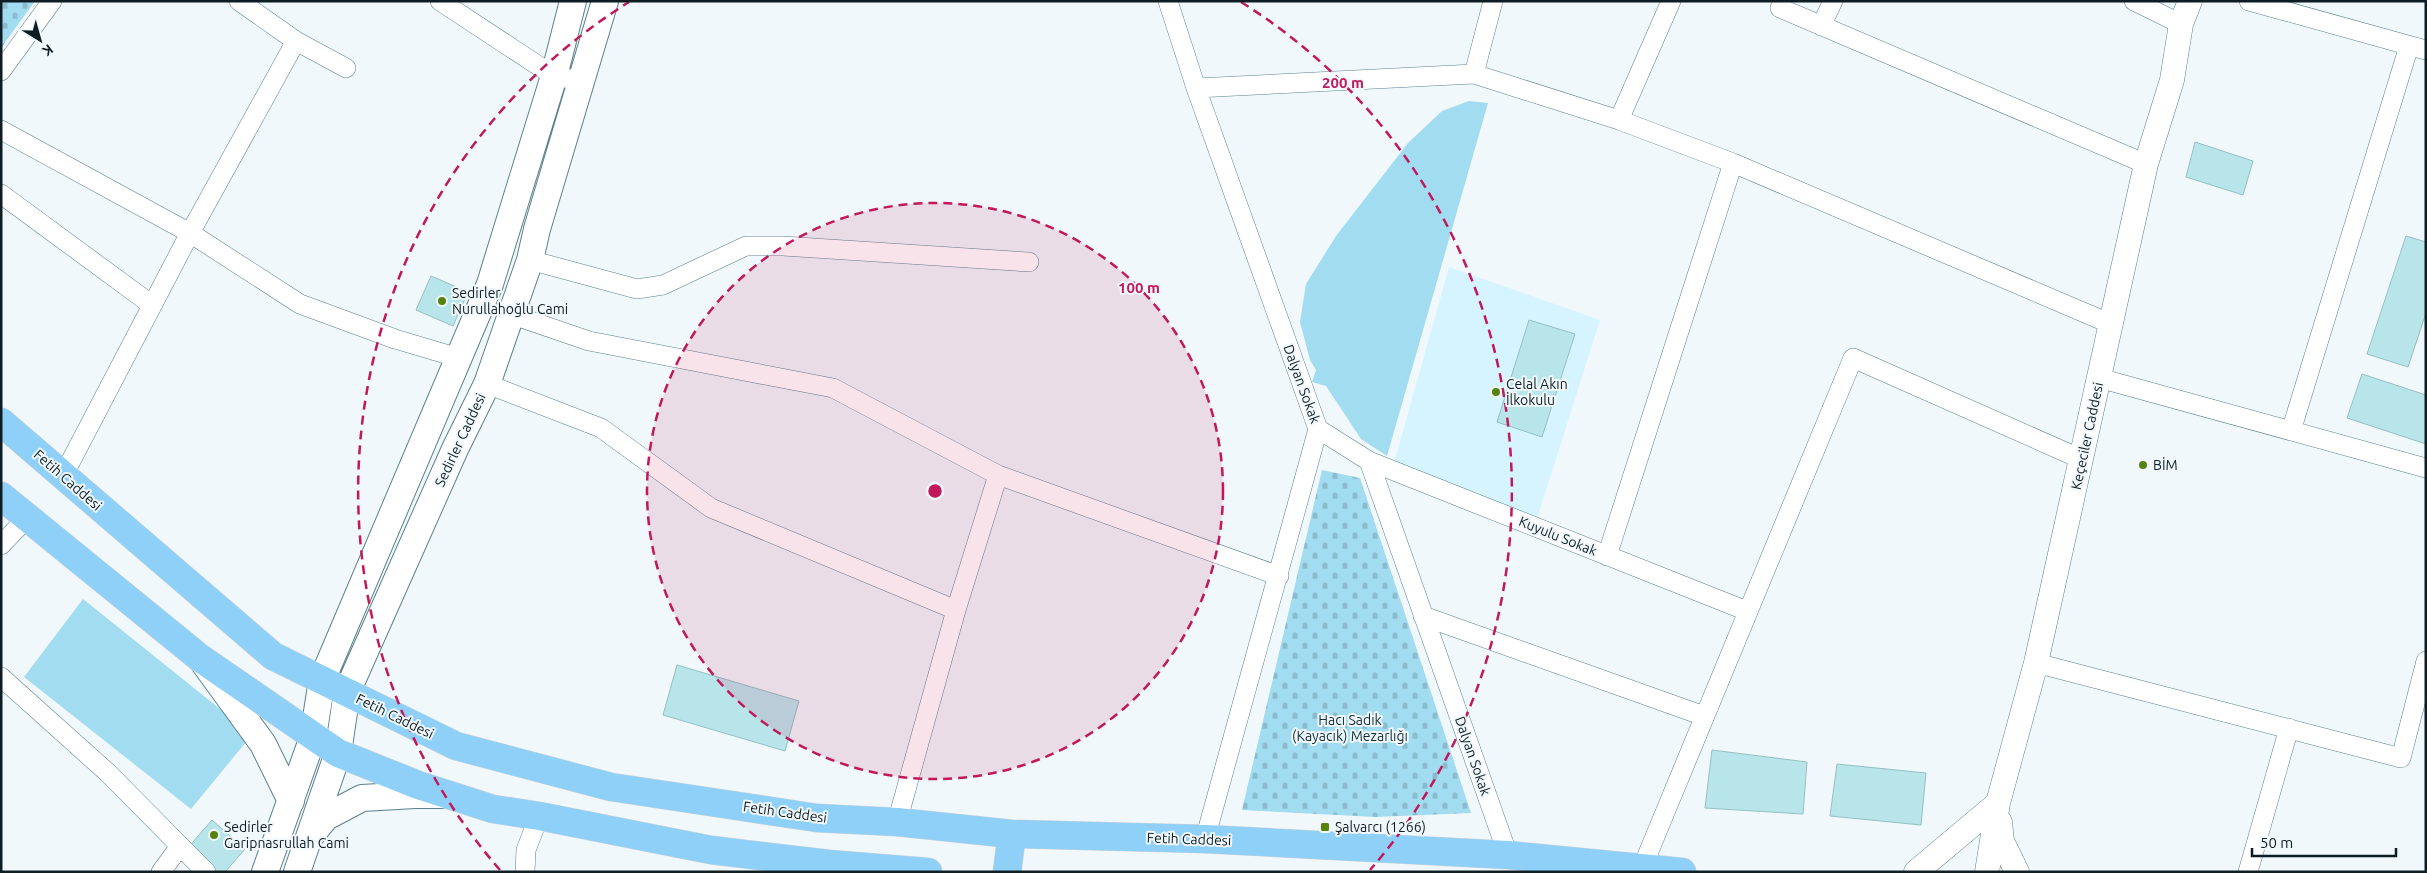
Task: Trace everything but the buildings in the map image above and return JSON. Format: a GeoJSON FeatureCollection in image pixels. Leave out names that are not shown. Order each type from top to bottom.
{"type":"FeatureCollection","features":[{"type":"Feature","properties":{"kind":"main road"},"geometry":{"type":"LineString","coordinates":[[265,872],[313,737],[322,680],[490,284],[554,76],[573,1]]}},
{"type":"Feature","properties":{"kind":"main road","name":"Sedirler Caddesi"},"geometry":{"type":"LineString","coordinates":[[297,872],[338,753],[347,692],[455,449],[487,384],[530,260],[537,229],[605,1]]}},
{"type":"Feature","properties":{"kind":"main road","name":"Fetih Caddesi"},"geometry":{"type":"LineString","coordinates":[[1,422],[273,656],[456,746],[611,787],[816,818],[897,822],[1012,834],[1205,839],[1508,855],[1682,872]]}},
{"type":"Feature","properties":{"kind":"main road"},"geometry":{"type":"LineString","coordinates":[[1,496],[200,658],[338,753],[451,796],[493,809],[539,816],[711,850],[829,868],[928,872]]}},
{"type":"Feature","properties":{"kind":"main road"},"geometry":{"type":"LineString","coordinates":[[200,658],[263,744],[291,800]]}},
{"type":"Feature","properties":{"kind":"main road"},"geometry":{"type":"LineString","coordinates":[[309,838],[326,817],[362,798],[415,794],[451,796]]}},
{"type":"Feature","properties":{"kind":"main road"},"geometry":{"type":"LineString","coordinates":[[1007,872],[1012,834]]}},
{"type":"Feature","properties":{"kind":"street"},"geometry":{"type":"LineString","coordinates":[[1,70],[52,1]]}},
{"type":"Feature","properties":{"kind":"street"},"geometry":{"type":"LineString","coordinates":[[239,1],[296,41],[346,68]]}},
{"type":"Feature","properties":{"kind":"street"},"geometry":{"type":"LineString","coordinates":[[440,1],[554,76],[582,81]]}},
{"type":"Feature","properties":{"kind":"street","name":"Dalyan Sokak"},"geometry":{"type":"LineString","coordinates":[[1168,1],[1196,88],[1318,429],[1369,461],[1508,855]]}},
{"type":"Feature","properties":{"kind":"street"},"geometry":{"type":"LineString","coordinates":[[1474,74],[1493,1]]}},
{"type":"Feature","properties":{"kind":"street"},"geometry":{"type":"LineString","coordinates":[[1619,120],[1671,1]]}},
{"type":"Feature","properties":{"kind":"street"},"geometry":{"type":"LineString","coordinates":[[1821,26],[1832,1]]}},
{"type":"Feature","properties":{"kind":"street"},"geometry":{"type":"LineString","coordinates":[[2134,1],[2181,24]]}},
{"type":"Feature","properties":{"kind":"street","name":"Keçeciler Caddesi"},"geometry":{"type":"LineString","coordinates":[[1987,872],[1998,803],[2036,663],[2146,164],[2172,80],[2181,24],[2190,1]]}},
{"type":"Feature","properties":{"kind":"street"},"geometry":{"type":"LineString","coordinates":[[2249,1],[2417,48],[2291,431]]}},
{"type":"Feature","properties":{"kind":"street"},"geometry":{"type":"LineString","coordinates":[[1780,8],[2146,164]]}},
{"type":"Feature","properties":{"kind":"street"},"geometry":{"type":"LineString","coordinates":[[64,476],[190,233],[296,41]]}},
{"type":"Feature","properties":{"kind":"street"},"geometry":{"type":"LineString","coordinates":[[1196,88],[1474,74],[1619,120],[1733,163],[2110,324]]}},
{"type":"Feature","properties":{"kind":"street"},"geometry":{"type":"LineString","coordinates":[[1,130],[190,233],[300,304],[395,339],[459,358]]}},
{"type":"Feature","properties":{"kind":"street"},"geometry":{"type":"LineString","coordinates":[[1607,556],[1733,163]]}},
{"type":"Feature","properties":{"kind":"street"},"geometry":{"type":"LineString","coordinates":[[1,194],[152,305]]}},
{"type":"Feature","properties":{"kind":"street"},"geometry":{"type":"LineString","coordinates":[[530,260],[637,289],[663,285],[746,246],[783,246],[1029,262]]}},
{"type":"Feature","properties":{"kind":"street"},"geometry":{"type":"LineString","coordinates":[[510,314],[589,341],[833,388],[998,475],[1279,576]]}},
{"type":"Feature","properties":{"kind":"street"},"geometry":{"type":"LineString","coordinates":[[1642,868],[1854,358],[2081,459]]}},
{"type":"Feature","properties":{"kind":"street"},"geometry":{"type":"LineString","coordinates":[[2099,378],[2426,468]]}},
{"type":"Feature","properties":{"kind":"street"},"geometry":{"type":"LineString","coordinates":[[487,384],[601,428],[711,508],[956,610]]}},
{"type":"Feature","properties":{"kind":"street"},"geometry":{"type":"LineString","coordinates":[[1205,839],[1318,429]]}},
{"type":"Feature","properties":{"kind":"street","name":"Kuyulu Sokak"},"geometry":{"type":"LineString","coordinates":[[1369,461],[1748,611]]}},
{"type":"Feature","properties":{"kind":"street"},"geometry":{"type":"LineString","coordinates":[[897,822],[956,610],[998,475]]}},
{"type":"Feature","properties":{"kind":"street"},"geometry":{"type":"LineString","coordinates":[[1,545],[27,518]]}},
{"type":"Feature","properties":{"kind":"street"},"geometry":{"type":"LineString","coordinates":[[1423,616],[1704,716]]}},
{"type":"Feature","properties":{"kind":"street"},"geometry":{"type":"LineString","coordinates":[[2036,663],[2401,758],[2426,661]]}},
{"type":"Feature","properties":{"kind":"street"},"geometry":{"type":"LineString","coordinates":[[1,677],[108,773],[206,872]]}},
{"type":"Feature","properties":{"kind":"street"},"geometry":{"type":"LineString","coordinates":[[2248,872],[2289,728]]}},
{"type":"Feature","properties":{"kind":"street"},"geometry":{"type":"LineString","coordinates":[[1916,872],[1998,803]]}},
{"type":"Feature","properties":{"kind":"street"},"geometry":{"type":"LineString","coordinates":[[1998,803],[2002,841],[2017,872]]}},
{"type":"Feature","properties":{"kind":"street"},"geometry":{"type":"LineString","coordinates":[[525,872],[526,850],[539,816]]}},
{"type":"Feature","properties":{"kind":"street"},"geometry":{"type":"LineString","coordinates":[[161,872],[180,846]]}},
{"type":"Feature","properties":{"kind":"shaded area","name":"Celal Akın İlkokulu"},"geometry":{"type":"Polygon","coordinates":[[[1449,267],[1600,320],[1536,522],[1394,463],[1449,267]]]}},
{"type":"Feature","properties":{"kind":"green space"},"geometry":{"type":"Polygon","coordinates":[[[1,1],[35,1],[1,48],[1,1]]]}},
{"type":"Feature","properties":{"kind":"green space"},"geometry":{"type":"Polygon","coordinates":[[[1469,101],[1488,103],[1387,456],[1361,439],[1326,386],[1312,382],[1316,370],[1310,360],[1300,322],[1306,284],[1336,236],[1408,143],[1442,111],[1469,101]]]}},
{"type":"Feature","properties":{"kind":"green space","name":"Hacı Sadık (Kayacık) Mezarlığı"},"geometry":{"type":"Polygon","coordinates":[[[1322,470],[1360,478],[1471,813],[1376,817],[1242,810],[1322,470]]]}},
{"type":"Feature","properties":{"kind":"green space"},"geometry":{"type":"Polygon","coordinates":[[[83,599],[230,717],[246,742],[191,809],[24,677],[83,599]]]}},
{"type":"Feature","properties":{"kind":"place","name":"Sedirler Nurullahoğlu Cami"},"geometry":{"type":"Point","coordinates":[442,301]}},
{"type":"Feature","properties":{"kind":"place","name":"Celal Akın İlkokulu"},"geometry":{"type":"Point","coordinates":[1496,392]}},
{"type":"Feature","properties":{"kind":"place","name":"BİM"},"geometry":{"type":"Point","coordinates":[2143,465]}},
{"type":"Feature","properties":{"kind":"place","name":"Şalvarcı (1266)"},"geometry":{"type":"Point","coordinates":[1325,827]}},
{"type":"Feature","properties":{"kind":"place","name":"Sedirler Garipnasrullah Cami"},"geometry":{"type":"Point","coordinates":[214,835]}}]}
